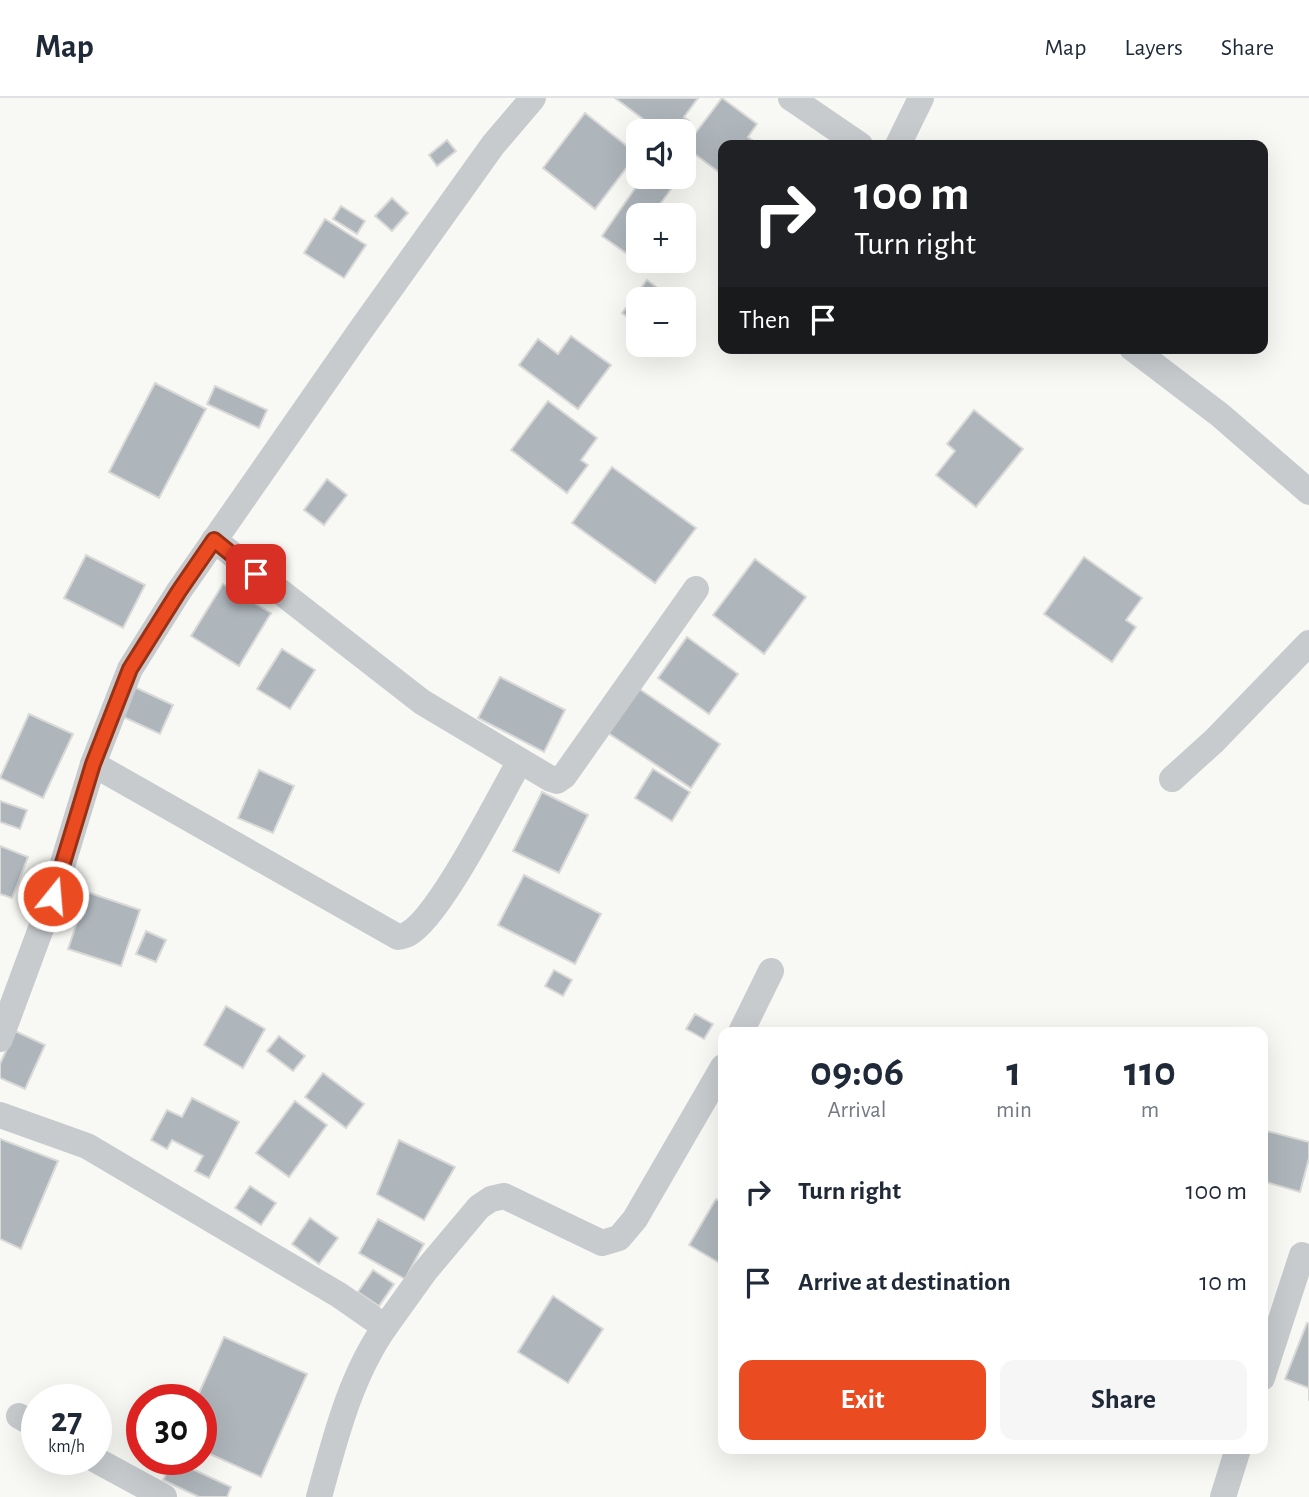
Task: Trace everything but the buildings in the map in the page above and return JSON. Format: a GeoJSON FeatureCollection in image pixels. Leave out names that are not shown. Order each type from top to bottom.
{"type":"FeatureCollection","features":[{"type":"Feature","properties":{"kind":"street"},"geometry":{"type":"LineString","coordinates":[[0,1040],[53,896],[93,764],[130,669],[214,540],[492,145],[533,98]]}},
{"type":"Feature","properties":{"kind":"street"},"geometry":{"type":"LineString","coordinates":[[791,98],[853,140]]}},
{"type":"Feature","properties":{"kind":"street"},"geometry":{"type":"LineString","coordinates":[[900,140],[921,98]]}},
{"type":"Feature","properties":{"kind":"street"},"geometry":{"type":"LineString","coordinates":[[1140,354],[1220,415],[1309,492]]}},
{"type":"Feature","properties":{"kind":"street"},"geometry":{"type":"LineString","coordinates":[[214,540],[422,702],[557,781],[564,776],[696,589]]}},
{"type":"Feature","properties":{"kind":"street"},"geometry":{"type":"LineString","coordinates":[[1172,779],[1214,741],[1309,643]]}},
{"type":"Feature","properties":{"kind":"street"},"geometry":{"type":"LineString","coordinates":[[93,764],[398,937],[408,934],[420,924],[440,900],[520,761]]}},
{"type":"Feature","properties":{"kind":"street"},"geometry":{"type":"LineString","coordinates":[[743,1027],[771,971]]}},
{"type":"Feature","properties":{"kind":"street"},"geometry":{"type":"LineString","coordinates":[[319,1497],[347,1406],[369,1350],[426,1270],[479,1208],[491,1199],[504,1196],[602,1243],[619,1238],[635,1219],[718,1075]]}},
{"type":"Feature","properties":{"kind":"street"},"geometry":{"type":"LineString","coordinates":[[0,1115],[87,1146],[339,1295],[385,1327]]}},
{"type":"Feature","properties":{"kind":"street"},"geometry":{"type":"LineString","coordinates":[[1268,1360],[1302,1255]]}},
{"type":"Feature","properties":{"kind":"street"},"geometry":{"type":"LineString","coordinates":[[1223,1497],[1236,1454]]}},
{"type":"Feature","properties":{"kind":"street"},"geometry":{"type":"LineString","coordinates":[[112,1469],[164,1497]]}},
{"type":"Feature","properties":{"kind":"route"},"geometry":{"type":"LineString","coordinates":[[53,896],[93,764],[130,669],[179,591],[214,540],[256,574]]}}]}
